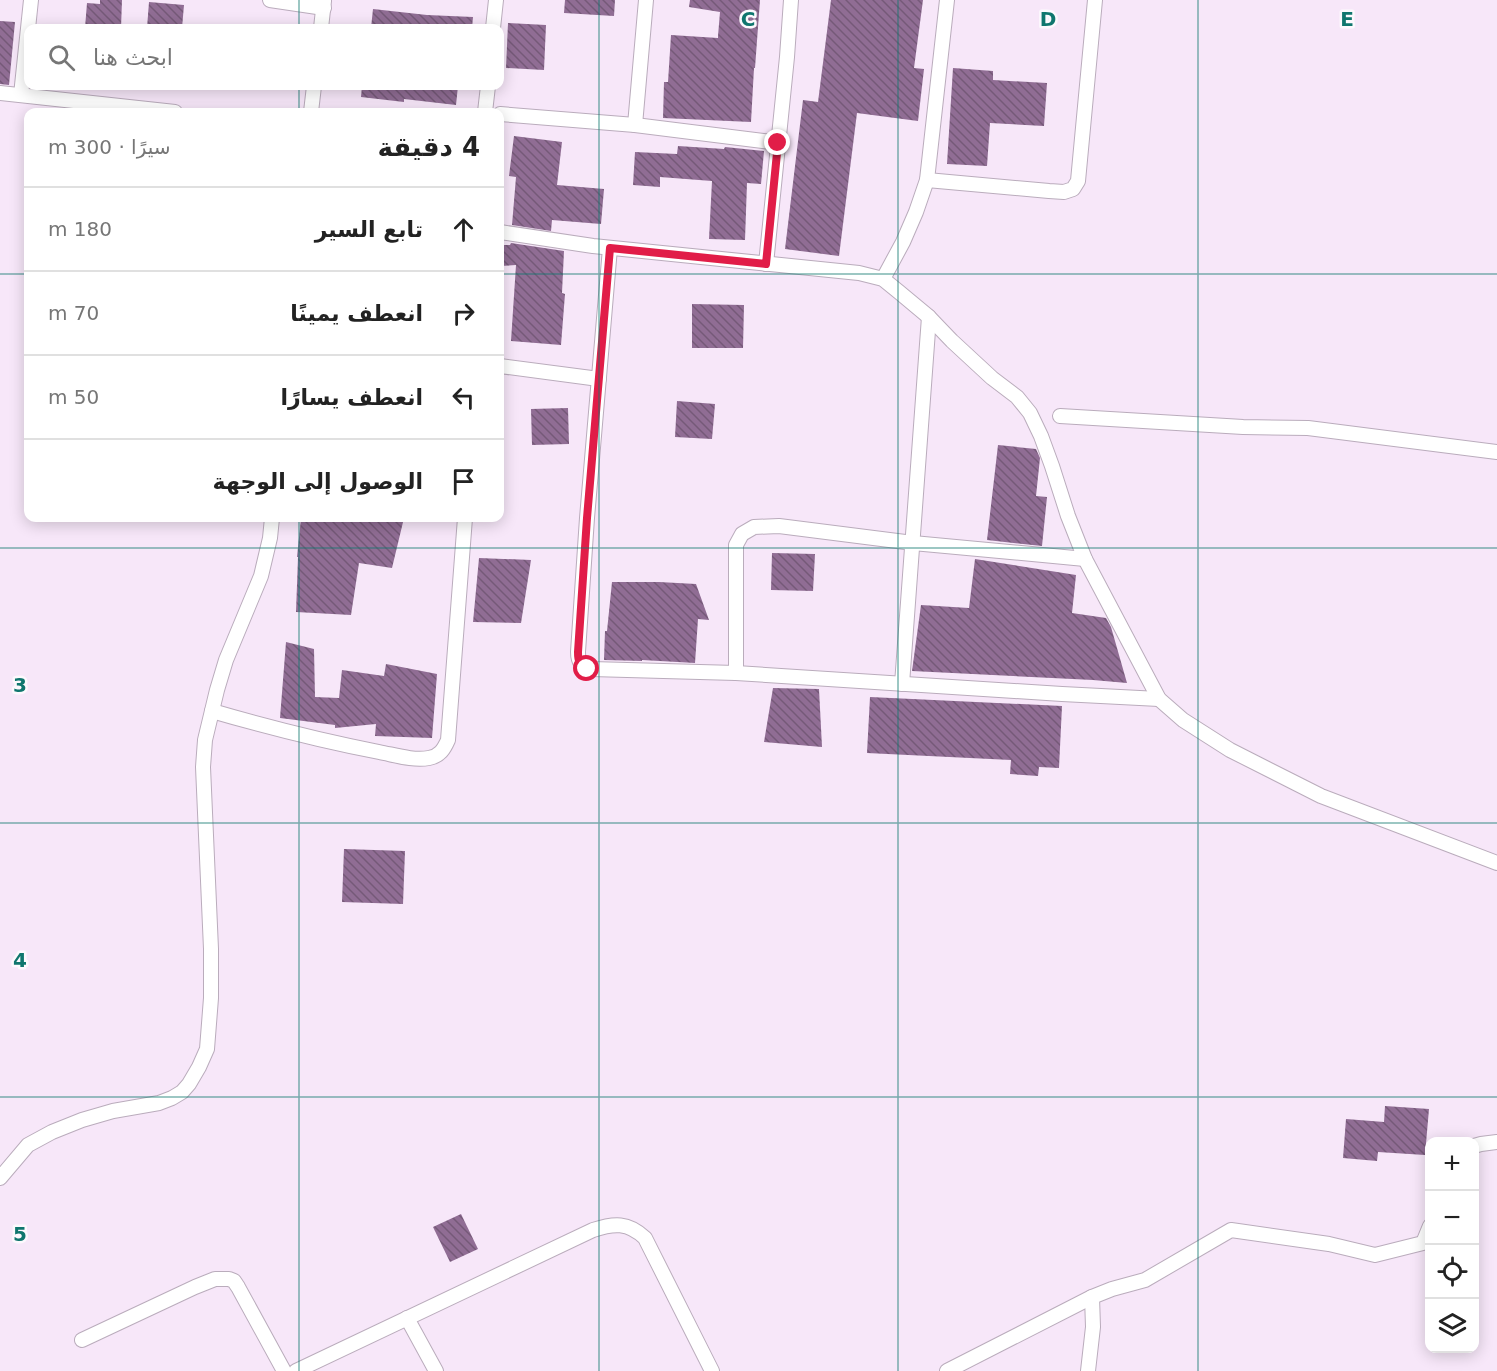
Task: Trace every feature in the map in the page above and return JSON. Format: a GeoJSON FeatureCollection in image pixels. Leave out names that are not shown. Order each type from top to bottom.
{"type":"FeatureCollection","features":[{"type":"Feature","properties":{"kind":"street"},"geometry":{"type":"LineString","coordinates":[[28,24],[31,0]]}},
{"type":"Feature","properties":{"kind":"street"},"geometry":{"type":"LineString","coordinates":[[270,0],[324,4],[322,24]]}},
{"type":"Feature","properties":{"kind":"street"},"geometry":{"type":"LineString","coordinates":[[493,24],[496,0]]}},
{"type":"Feature","properties":{"kind":"street"},"geometry":{"type":"LineString","coordinates":[[635,125],[646,0]]}},
{"type":"Feature","properties":{"kind":"street"},"geometry":{"type":"LineString","coordinates":[[766,264],[791,0]]}},
{"type":"Feature","properties":{"kind":"street"},"geometry":{"type":"LineString","coordinates":[[883,279],[903,242],[927,180],[947,0]]}},
{"type":"Feature","properties":{"kind":"street"},"geometry":{"type":"LineString","coordinates":[[927,180],[1064,192],[1073,189],[1078,181],[1095,0]]}},
{"type":"Feature","properties":{"kind":"street"},"geometry":{"type":"LineString","coordinates":[[21,95],[24,66]]}},
{"type":"Feature","properties":{"kind":"street"},"geometry":{"type":"LineString","coordinates":[[311,108],[314,90]]}},
{"type":"Feature","properties":{"kind":"street"},"geometry":{"type":"LineString","coordinates":[[486,108],[488,90]]}},
{"type":"Feature","properties":{"kind":"street"},"geometry":{"type":"LineString","coordinates":[[0,93],[139,108]]}},
{"type":"Feature","properties":{"kind":"street"},"geometry":{"type":"LineString","coordinates":[[504,114],[635,125],[778,143]]}},
{"type":"Feature","properties":{"kind":"street"},"geometry":{"type":"LineString","coordinates":[[504,233],[610,248],[859,273],[883,279],[928,317],[992,378],[1017,397],[1030,413],[1085,560],[1159,699],[1183,720],[1230,750],[1321,796],[1497,863]]}},
{"type":"Feature","properties":{"kind":"street"},"geometry":{"type":"LineString","coordinates":[[610,248],[578,652],[578,660],[587,669],[736,673],[1159,699]]}},
{"type":"Feature","properties":{"kind":"street"},"geometry":{"type":"LineString","coordinates":[[902,684],[928,317]]}},
{"type":"Feature","properties":{"kind":"street"},"geometry":{"type":"LineString","coordinates":[[504,367],[599,379]]}},
{"type":"Feature","properties":{"kind":"street"},"geometry":{"type":"LineString","coordinates":[[1060,416],[1243,427],[1308,428],[1497,452]]}},
{"type":"Feature","properties":{"kind":"street"},"geometry":{"type":"LineString","coordinates":[[0,1178],[28,1145],[82,1120],[172,1098],[182,1092],[200,1067],[207,1049],[211,998],[210,905],[203,767],[205,740],[226,660],[261,576],[272,522]]}},
{"type":"Feature","properties":{"kind":"street"},"geometry":{"type":"LineString","coordinates":[[212,711],[274,729],[349,746],[418,759],[440,754],[448,740],[465,522]]}},
{"type":"Feature","properties":{"kind":"street"},"geometry":{"type":"LineString","coordinates":[[736,673],[736,545],[742,534],[754,527],[779,526],[913,543],[1085,560]]}},
{"type":"Feature","properties":{"kind":"street"},"geometry":{"type":"LineString","coordinates":[[1479,1145],[1497,1142]]}},
{"type":"Feature","properties":{"kind":"street"},"geometry":{"type":"LineString","coordinates":[[296,1371],[593,1230],[620,1225],[638,1231],[645,1238],[712,1371]]}},
{"type":"Feature","properties":{"kind":"street"},"geometry":{"type":"LineString","coordinates":[[947,1371],[1092,1297],[1145,1280],[1231,1230],[1329,1244],[1375,1255],[1423,1243],[1425,1238]]}},
{"type":"Feature","properties":{"kind":"street"},"geometry":{"type":"LineString","coordinates":[[82,1340],[195,1287],[215,1279],[229,1279],[234,1281],[238,1287],[284,1371]]}},
{"type":"Feature","properties":{"kind":"street"},"geometry":{"type":"LineString","coordinates":[[1088,1371],[1093,1327],[1092,1297]]}},
{"type":"Feature","properties":{"kind":"street"},"geometry":{"type":"LineString","coordinates":[[407,1318],[436,1371]]}},
{"type":"Feature","properties":{"kind":"building"},"geometry":{"type":"Polygon","coordinates":[[[100,0],[122,0],[121,24],[85,24],[87,3],[100,4],[100,0]]]}},
{"type":"Feature","properties":{"kind":"building"},"geometry":{"type":"Polygon","coordinates":[[[565,0],[615,0],[614,16],[564,13],[565,0]]]}},
{"type":"Feature","properties":{"kind":"building"},"geometry":{"type":"Polygon","coordinates":[[[690,0],[760,0],[751,122],[663,118],[664,82],[668,82],[671,35],[718,38],[720,12],[689,7],[690,0]]]}},
{"type":"Feature","properties":{"kind":"building"},"geometry":{"type":"Polygon","coordinates":[[[831,0],[923,0],[914,68],[924,69],[918,121],[857,113],[839,256],[785,249],[803,100],[818,102],[831,0]]]}},
{"type":"Feature","properties":{"kind":"building"},"geometry":{"type":"Polygon","coordinates":[[[149,2],[184,5],[182,24],[147,24],[149,2]]]}},
{"type":"Feature","properties":{"kind":"building"},"geometry":{"type":"Polygon","coordinates":[[[373,9],[473,17],[472,24],[371,24],[373,9]]]}},
{"type":"Feature","properties":{"kind":"building"},"geometry":{"type":"Polygon","coordinates":[[[0,21],[15,22],[9,85],[0,84],[0,21]]]}},
{"type":"Feature","properties":{"kind":"building"},"geometry":{"type":"Polygon","coordinates":[[[508,23],[546,25],[544,70],[506,68],[508,23]]]}},
{"type":"Feature","properties":{"kind":"building"},"geometry":{"type":"Polygon","coordinates":[[[953,68],[993,71],[993,80],[1047,83],[1044,126],[990,123],[987,166],[947,164],[953,68]]]}},
{"type":"Feature","properties":{"kind":"building"},"geometry":{"type":"Polygon","coordinates":[[[362,90],[458,90],[456,105],[361,97],[362,90]]]}},
{"type":"Feature","properties":{"kind":"building"},"geometry":{"type":"Polygon","coordinates":[[[514,136],[562,142],[557,185],[604,189],[601,224],[552,220],[551,231],[512,225],[516,177],[509,176],[514,136]]]}},
{"type":"Feature","properties":{"kind":"building"},"geometry":{"type":"Polygon","coordinates":[[[678,146],[764,151],[761,184],[747,183],[745,240],[709,239],[712,181],[660,177],[660,187],[633,185],[635,152],[677,154],[678,146]]]}},
{"type":"Feature","properties":{"kind":"building"},"geometry":{"type":"Polygon","coordinates":[[[511,243],[564,251],[562,293],[565,294],[561,345],[511,341],[516,265],[504,266],[504,245],[511,243]]]}},
{"type":"Feature","properties":{"kind":"building"},"geometry":{"type":"Polygon","coordinates":[[[692,304],[744,305],[743,348],[692,348],[692,304]]]}},
{"type":"Feature","properties":{"kind":"building"},"geometry":{"type":"Polygon","coordinates":[[[677,401],[715,404],[712,439],[675,437],[677,401]]]}},
{"type":"Feature","properties":{"kind":"building"},"geometry":{"type":"Polygon","coordinates":[[[568,408],[569,444],[532,445],[531,409],[568,408]]]}},
{"type":"Feature","properties":{"kind":"building"},"geometry":{"type":"Polygon","coordinates":[[[998,445],[1036,449],[1040,458],[1036,496],[1047,497],[1042,546],[987,540],[998,445]]]}},
{"type":"Feature","properties":{"kind":"building"},"geometry":{"type":"Polygon","coordinates":[[[301,522],[403,522],[392,568],[359,563],[351,615],[296,612],[297,557],[301,522]]]}},
{"type":"Feature","properties":{"kind":"building"},"geometry":{"type":"Polygon","coordinates":[[[772,553],[815,554],[813,591],[771,590],[772,553]]]}},
{"type":"Feature","properties":{"kind":"building"},"geometry":{"type":"Polygon","coordinates":[[[479,558],[531,560],[521,623],[473,622],[479,558]]]}},
{"type":"Feature","properties":{"kind":"building"},"geometry":{"type":"Polygon","coordinates":[[[975,559],[1076,575],[1072,613],[1106,618],[1111,627],[1127,683],[912,671],[921,605],[969,608],[975,559]]]}},
{"type":"Feature","properties":{"kind":"building"},"geometry":{"type":"Polygon","coordinates":[[[612,582],[696,584],[709,620],[698,619],[695,663],[604,660],[605,631],[607,631],[612,582]]]}},
{"type":"Feature","properties":{"kind":"building"},"geometry":{"type":"Polygon","coordinates":[[[286,642],[314,649],[315,697],[339,698],[342,670],[384,676],[386,664],[437,674],[432,738],[375,736],[376,724],[335,728],[335,725],[280,718],[286,642]]]}},
{"type":"Feature","properties":{"kind":"building"},"geometry":{"type":"Polygon","coordinates":[[[773,688],[819,689],[822,747],[764,742],[773,688]]]}},
{"type":"Feature","properties":{"kind":"building"},"geometry":{"type":"Polygon","coordinates":[[[870,697],[1062,706],[1059,768],[1039,767],[1038,776],[1010,774],[1011,760],[867,753],[870,697]]]}},
{"type":"Feature","properties":{"kind":"building"},"geometry":{"type":"Polygon","coordinates":[[[344,849],[405,851],[403,904],[342,902],[344,849]]]}},
{"type":"Feature","properties":{"kind":"building"},"geometry":{"type":"Polygon","coordinates":[[[1385,1106],[1429,1109],[1425,1155],[1378,1152],[1377,1161],[1343,1158],[1346,1119],[1384,1122],[1385,1106]]]}},
{"type":"Feature","properties":{"kind":"building"},"geometry":{"type":"Polygon","coordinates":[[[461,1214],[478,1249],[450,1262],[433,1227],[461,1214]]]}},
{"type":"Feature","properties":{"kind":"route"},"geometry":{"type":"LineString","coordinates":[[587,669],[578,660],[578,652],[610,248],[766,264],[778,143]]}}]}
